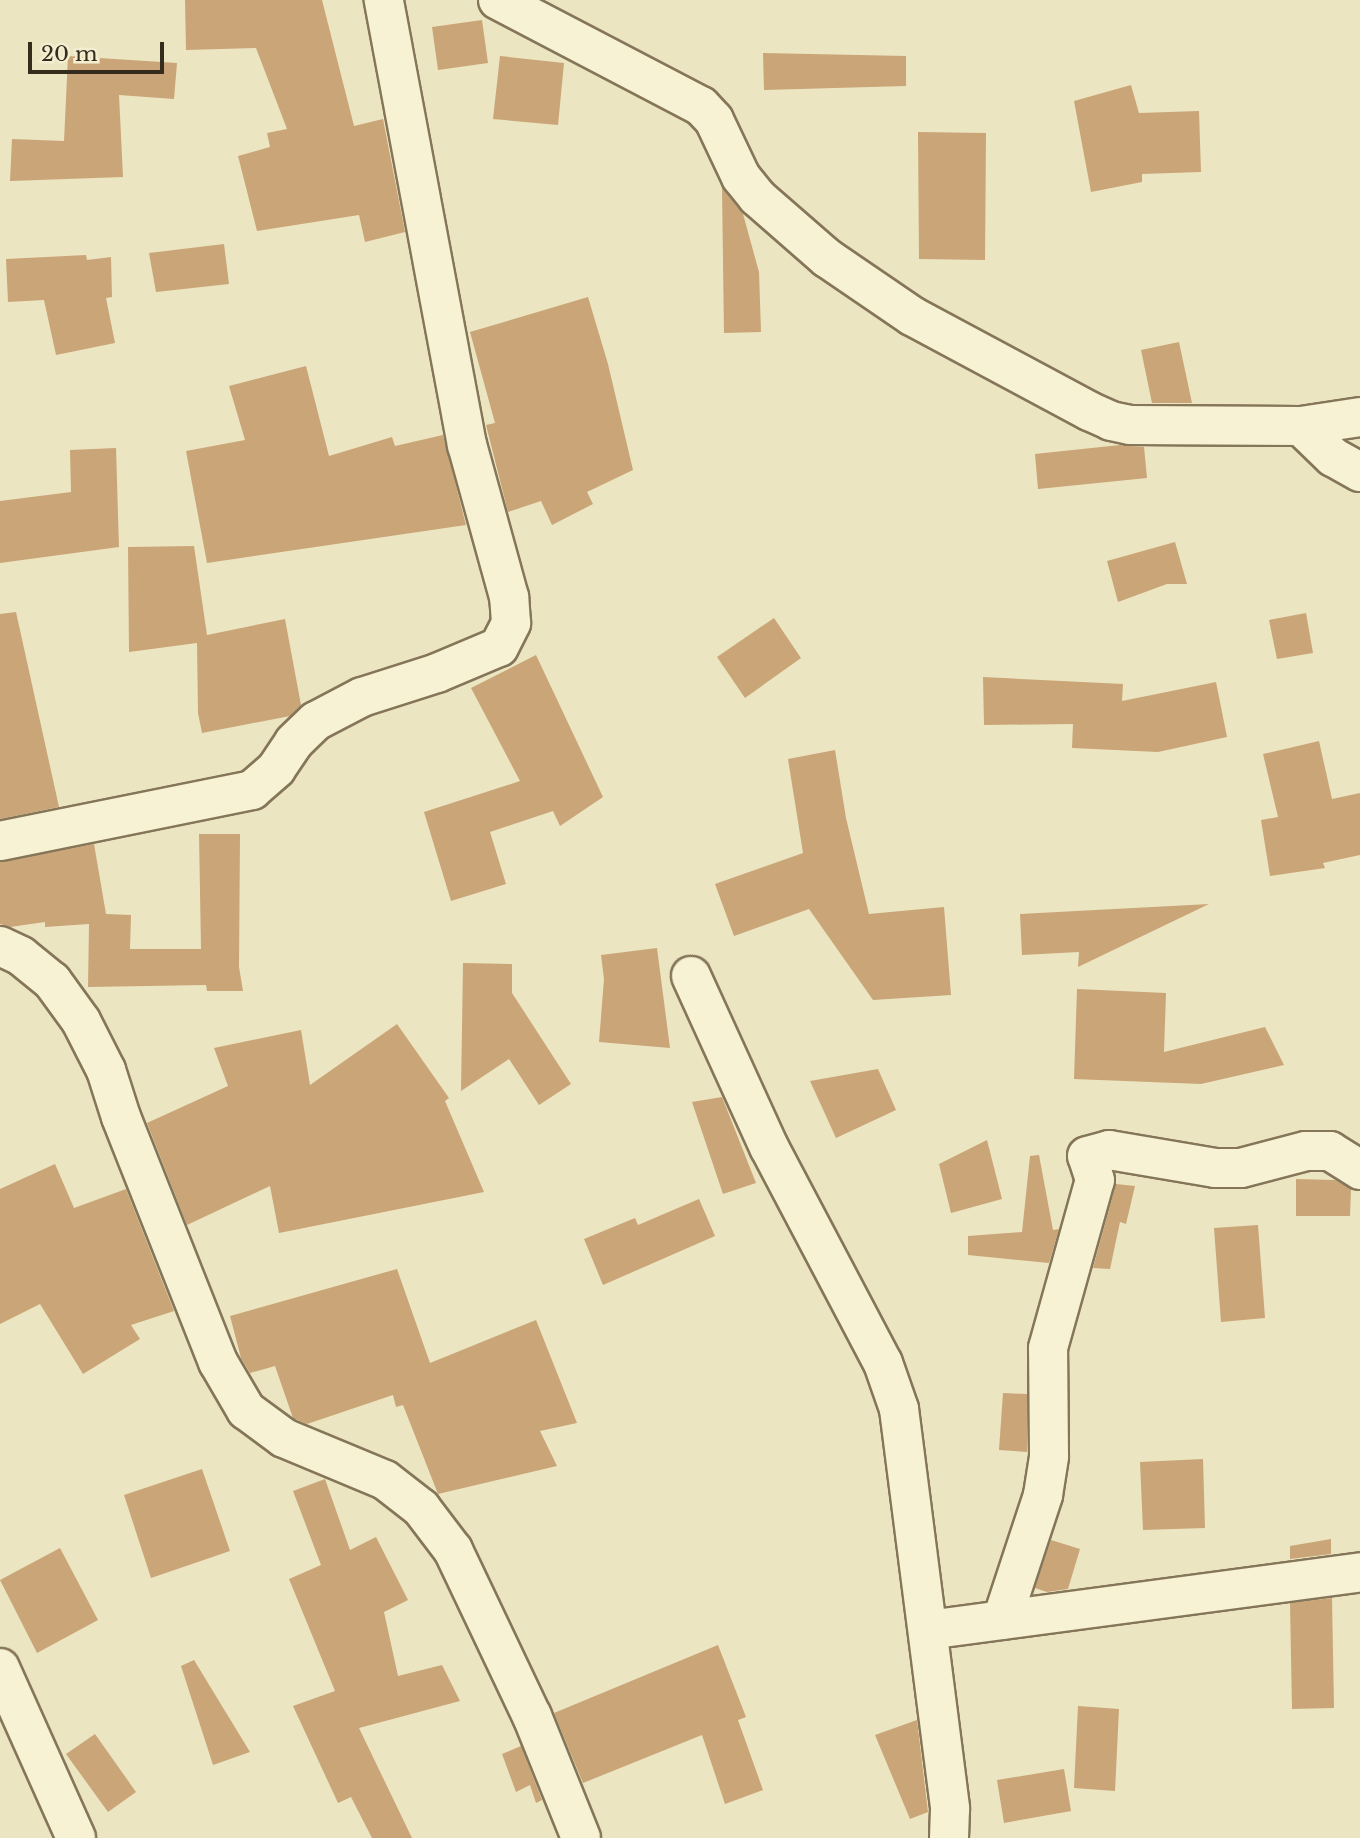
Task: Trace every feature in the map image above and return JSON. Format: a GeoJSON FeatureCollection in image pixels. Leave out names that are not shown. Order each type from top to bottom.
{"type":"FeatureCollection","features":[{"type":"Feature","properties":{"kind":"street"},"geometry":{"type":"LineString","coordinates":[[0,841],[253,790],[276,769],[293,742],[316,721],[362,697],[437,673],[499,647],[511,623],[509,597],[467,445],[384,0]]}},
{"type":"Feature","properties":{"kind":"street"},"geometry":{"type":"LineString","coordinates":[[498,0],[701,106],[714,120],[741,177],[757,197],[827,258],[912,316],[1077,405],[1111,421],[1130,425],[1301,426],[1360,417]]}},
{"type":"Feature","properties":{"kind":"street"},"geometry":{"type":"LineString","coordinates":[[1301,426],[1333,457],[1360,472]]}},
{"type":"Feature","properties":{"kind":"street"},"geometry":{"type":"LineString","coordinates":[[0,946],[21,957],[52,981],[81,1021],[106,1070],[121,1117],[218,1362],[246,1410],[284,1438],[385,1480],[421,1508],[453,1550],[532,1716],[581,1838]]}},
{"type":"Feature","properties":{"kind":"street"},"geometry":{"type":"LineString","coordinates":[[691,976],[769,1147],[883,1363],[899,1409],[950,1809],[949,1838]]}},
{"type":"Feature","properties":{"kind":"street"},"geometry":{"type":"LineString","coordinates":[[1002,1620],[1044,1495],[1049,1445],[1048,1348],[1095,1180],[1087,1156],[1109,1150],[1215,1168],[1241,1168],[1306,1151],[1330,1151],[1360,1170]]}},
{"type":"Feature","properties":{"kind":"street"},"geometry":{"type":"LineString","coordinates":[[928,1630],[1360,1572]]}},
{"type":"Feature","properties":{"kind":"street"},"geometry":{"type":"LineString","coordinates":[[0,1668],[76,1838]]}},
{"type":"Feature","properties":{"kind":"building"},"geometry":{"type":"Polygon","coordinates":[[[185,0],[322,0],[354,126],[383,119],[405,232],[365,242],[359,215],[257,231],[238,156],[270,147],[267,133],[287,129],[256,48],[186,50],[185,0]]]}},
{"type":"Feature","properties":{"kind":"building"},"geometry":{"type":"Polygon","coordinates":[[[482,20],[488,63],[438,70],[432,27],[482,20]]]}},
{"type":"Feature","properties":{"kind":"building"},"geometry":{"type":"Polygon","coordinates":[[[763,53],[906,56],[906,86],[764,90],[763,53]]]}},
{"type":"Feature","properties":{"kind":"building"},"geometry":{"type":"Polygon","coordinates":[[[68,56],[177,63],[174,99],[119,95],[123,177],[10,181],[12,139],[64,141],[68,56]]]}},
{"type":"Feature","properties":{"kind":"building"},"geometry":{"type":"Polygon","coordinates":[[[500,56],[564,63],[558,125],[493,119],[500,56]]]}},
{"type":"Feature","properties":{"kind":"building"},"geometry":{"type":"Polygon","coordinates":[[[1131,85],[1139,113],[1199,111],[1201,172],[1142,174],[1142,182],[1091,192],[1074,101],[1131,85]]]}},
{"type":"Feature","properties":{"kind":"building"},"geometry":{"type":"Polygon","coordinates":[[[918,132],[986,133],[985,260],[919,259],[918,132]]]}},
{"type":"Feature","properties":{"kind":"building"},"geometry":{"type":"Polygon","coordinates":[[[722,188],[743,214],[759,272],[761,332],[724,333],[722,188]]]}},
{"type":"Feature","properties":{"kind":"building"},"geometry":{"type":"Polygon","coordinates":[[[224,244],[229,284],[156,292],[149,253],[224,244]]]}},
{"type":"Feature","properties":{"kind":"building"},"geometry":{"type":"Polygon","coordinates":[[[86,255],[87,260],[111,257],[112,297],[106,298],[115,343],[56,355],[44,300],[8,302],[6,259],[86,255]]]}},
{"type":"Feature","properties":{"kind":"building"},"geometry":{"type":"Polygon","coordinates":[[[588,297],[608,364],[633,470],[587,492],[593,504],[552,525],[541,501],[508,512],[486,425],[495,423],[470,332],[588,297]]]}},
{"type":"Feature","properties":{"kind":"building"},"geometry":{"type":"Polygon","coordinates":[[[1179,342],[1192,403],[1152,403],[1141,350],[1179,342]]]}},
{"type":"Feature","properties":{"kind":"building"},"geometry":{"type":"Polygon","coordinates":[[[306,366],[329,456],[392,437],[395,446],[443,435],[466,525],[207,563],[186,451],[245,440],[229,386],[306,366]]]}},
{"type":"Feature","properties":{"kind":"building"},"geometry":{"type":"Polygon","coordinates":[[[1120,445],[1144,447],[1147,478],[1038,489],[1035,454],[1120,445]]]}},
{"type":"Feature","properties":{"kind":"building"},"geometry":{"type":"Polygon","coordinates":[[[116,448],[119,547],[0,563],[0,501],[71,492],[70,450],[116,448]]]}},
{"type":"Feature","properties":{"kind":"building"},"geometry":{"type":"Polygon","coordinates":[[[1175,542],[1187,584],[1167,584],[1118,602],[1107,561],[1175,542]]]}},
{"type":"Feature","properties":{"kind":"building"},"geometry":{"type":"Polygon","coordinates":[[[194,546],[207,635],[285,619],[301,705],[290,716],[202,733],[198,713],[197,643],[129,652],[128,547],[194,546]]]}},
{"type":"Feature","properties":{"kind":"building"},"geometry":{"type":"Polygon","coordinates":[[[16,612],[59,807],[0,819],[0,614],[16,612]]]}},
{"type":"Feature","properties":{"kind":"building"},"geometry":{"type":"Polygon","coordinates":[[[1306,613],[1313,653],[1277,659],[1269,620],[1306,613]]]}},
{"type":"Feature","properties":{"kind":"building"},"geometry":{"type":"Polygon","coordinates":[[[774,618],[801,658],[745,698],[717,657],[774,618]]]}},
{"type":"Feature","properties":{"kind":"building"},"geometry":{"type":"Polygon","coordinates":[[[536,655],[603,797],[560,826],[553,811],[490,832],[506,884],[451,901],[424,812],[520,781],[471,688],[536,655]]]}},
{"type":"Feature","properties":{"kind":"building"},"geometry":{"type":"Polygon","coordinates":[[[983,677],[1123,684],[1122,701],[1216,682],[1227,737],[1158,752],[1072,748],[1073,724],[984,725],[983,677]]]}},
{"type":"Feature","properties":{"kind":"building"},"geometry":{"type":"Polygon","coordinates":[[[1319,741],[1332,799],[1360,793],[1360,855],[1323,863],[1325,868],[1270,876],[1261,820],[1278,817],[1263,754],[1319,741]]]}},
{"type":"Feature","properties":{"kind":"building"},"geometry":{"type":"Polygon","coordinates":[[[835,750],[846,818],[869,914],[944,907],[951,995],[873,1000],[809,909],[734,936],[715,884],[803,853],[788,759],[835,750]]]}},
{"type":"Feature","properties":{"kind":"building"},"geometry":{"type":"Polygon","coordinates":[[[199,834],[240,834],[239,967],[243,991],[207,991],[206,985],[88,987],[89,924],[45,927],[45,922],[10,927],[0,924],[0,862],[94,844],[106,914],[131,915],[130,949],[201,949],[199,834]]]}},
{"type":"Feature","properties":{"kind":"building"},"geometry":{"type":"Polygon","coordinates":[[[1209,904],[1078,967],[1079,952],[1022,955],[1020,914],[1209,904]]]}},
{"type":"Feature","properties":{"kind":"building"},"geometry":{"type":"Polygon","coordinates":[[[657,948],[670,1048],[599,1042],[604,979],[601,955],[657,948]]]}},
{"type":"Feature","properties":{"kind":"building"},"geometry":{"type":"Polygon","coordinates":[[[463,963],[512,964],[512,993],[571,1084],[539,1105],[509,1059],[461,1091],[463,963]]]}},
{"type":"Feature","properties":{"kind":"building"},"geometry":{"type":"Polygon","coordinates":[[[1077,989],[1166,993],[1164,1052],[1265,1027],[1284,1065],[1201,1084],[1074,1079],[1077,989]]]}},
{"type":"Feature","properties":{"kind":"building"},"geometry":{"type":"Polygon","coordinates":[[[397,1024],[449,1098],[445,1101],[484,1192],[279,1233],[270,1186],[187,1225],[147,1123],[228,1086],[214,1048],[301,1030],[310,1085],[397,1024]]]}},
{"type":"Feature","properties":{"kind":"building"},"geometry":{"type":"Polygon","coordinates":[[[878,1069],[896,1110],[836,1138],[810,1081],[878,1069]]]}},
{"type":"Feature","properties":{"kind":"building"},"geometry":{"type":"Polygon","coordinates":[[[722,1097],[756,1183],[723,1194],[692,1102],[722,1097]]]}},
{"type":"Feature","properties":{"kind":"building"},"geometry":{"type":"Polygon","coordinates":[[[987,1140],[1002,1199],[951,1213],[939,1164],[987,1140]]]}},
{"type":"Feature","properties":{"kind":"building"},"geometry":{"type":"Polygon","coordinates":[[[1039,1155],[1053,1230],[1059,1229],[1049,1263],[968,1255],[968,1236],[1022,1232],[1030,1156],[1039,1155]]]}},
{"type":"Feature","properties":{"kind":"building"},"geometry":{"type":"Polygon","coordinates":[[[55,1164],[74,1208],[126,1189],[174,1311],[131,1325],[140,1339],[83,1374],[40,1304],[0,1324],[0,1189],[55,1164]]]}},
{"type":"Feature","properties":{"kind":"building"},"geometry":{"type":"Polygon","coordinates":[[[1296,1179],[1335,1180],[1351,1189],[1350,1216],[1296,1216],[1296,1179]]]}},
{"type":"Feature","properties":{"kind":"building"},"geometry":{"type":"Polygon","coordinates":[[[1116,1184],[1135,1186],[1126,1224],[1120,1222],[1110,1269],[1093,1268],[1116,1184]]]}},
{"type":"Feature","properties":{"kind":"building"},"geometry":{"type":"Polygon","coordinates":[[[699,1199],[715,1236],[603,1285],[584,1239],[635,1218],[638,1225],[699,1199]]]}},
{"type":"Feature","properties":{"kind":"building"},"geometry":{"type":"Polygon","coordinates":[[[1258,1225],[1265,1318],[1221,1322],[1214,1228],[1258,1225]]]}},
{"type":"Feature","properties":{"kind":"building"},"geometry":{"type":"Polygon","coordinates":[[[397,1269],[430,1363],[536,1320],[577,1423],[540,1431],[557,1466],[438,1494],[403,1405],[396,1407],[393,1395],[307,1424],[293,1418],[275,1366],[250,1373],[241,1358],[230,1316],[397,1269]]]}},
{"type":"Feature","properties":{"kind":"building"},"geometry":{"type":"Polygon","coordinates":[[[1003,1393],[1027,1394],[1027,1452],[999,1450],[1003,1393]]]}},
{"type":"Feature","properties":{"kind":"building"},"geometry":{"type":"Polygon","coordinates":[[[1203,1459],[1205,1528],[1143,1530],[1140,1462],[1203,1459]]]}},
{"type":"Feature","properties":{"kind":"building"},"geometry":{"type":"Polygon","coordinates":[[[202,1469],[230,1551],[151,1578],[124,1495],[202,1469]]]}},
{"type":"Feature","properties":{"kind":"building"},"geometry":{"type":"Polygon","coordinates":[[[325,1479],[350,1550],[376,1537],[408,1600],[384,1612],[398,1676],[442,1665],[460,1701],[359,1728],[412,1838],[372,1838],[351,1797],[338,1803],[293,1706],[335,1691],[289,1579],[321,1565],[293,1491],[325,1479]]]}},
{"type":"Feature","properties":{"kind":"building"},"geometry":{"type":"Polygon","coordinates":[[[1331,1539],[1331,1554],[1290,1559],[1290,1546],[1331,1539]]]}},
{"type":"Feature","properties":{"kind":"building"},"geometry":{"type":"Polygon","coordinates":[[[1051,1540],[1080,1549],[1068,1589],[1047,1592],[1035,1588],[1051,1540]]]}},
{"type":"Feature","properties":{"kind":"building"},"geometry":{"type":"Polygon","coordinates":[[[60,1548],[98,1620],[37,1653],[0,1580],[60,1548]]]}},
{"type":"Feature","properties":{"kind":"building"},"geometry":{"type":"Polygon","coordinates":[[[1332,1598],[1334,1708],[1292,1709],[1290,1603],[1332,1598]]]}},
{"type":"Feature","properties":{"kind":"building"},"geometry":{"type":"Polygon","coordinates":[[[718,1645],[746,1717],[738,1720],[763,1790],[725,1804],[702,1735],[583,1783],[554,1713],[718,1645]]]}},
{"type":"Feature","properties":{"kind":"building"},"geometry":{"type":"Polygon","coordinates":[[[194,1660],[250,1752],[213,1765],[181,1666],[194,1660]]]}},
{"type":"Feature","properties":{"kind":"building"},"geometry":{"type":"Polygon","coordinates":[[[1078,1706],[1119,1709],[1115,1791],[1074,1788],[1078,1706]]]}},
{"type":"Feature","properties":{"kind":"building"},"geometry":{"type":"Polygon","coordinates":[[[917,1720],[928,1812],[910,1819],[875,1735],[917,1720]]]}},
{"type":"Feature","properties":{"kind":"building"},"geometry":{"type":"Polygon","coordinates":[[[95,1734],[136,1792],[108,1812],[66,1754],[95,1734]]]}},
{"type":"Feature","properties":{"kind":"building"},"geometry":{"type":"Polygon","coordinates":[[[521,1746],[542,1800],[536,1803],[530,1785],[516,1792],[502,1754],[521,1746]]]}},
{"type":"Feature","properties":{"kind":"building"},"geometry":{"type":"Polygon","coordinates":[[[1064,1769],[1071,1811],[1004,1823],[997,1780],[1064,1769]]]}}]}
